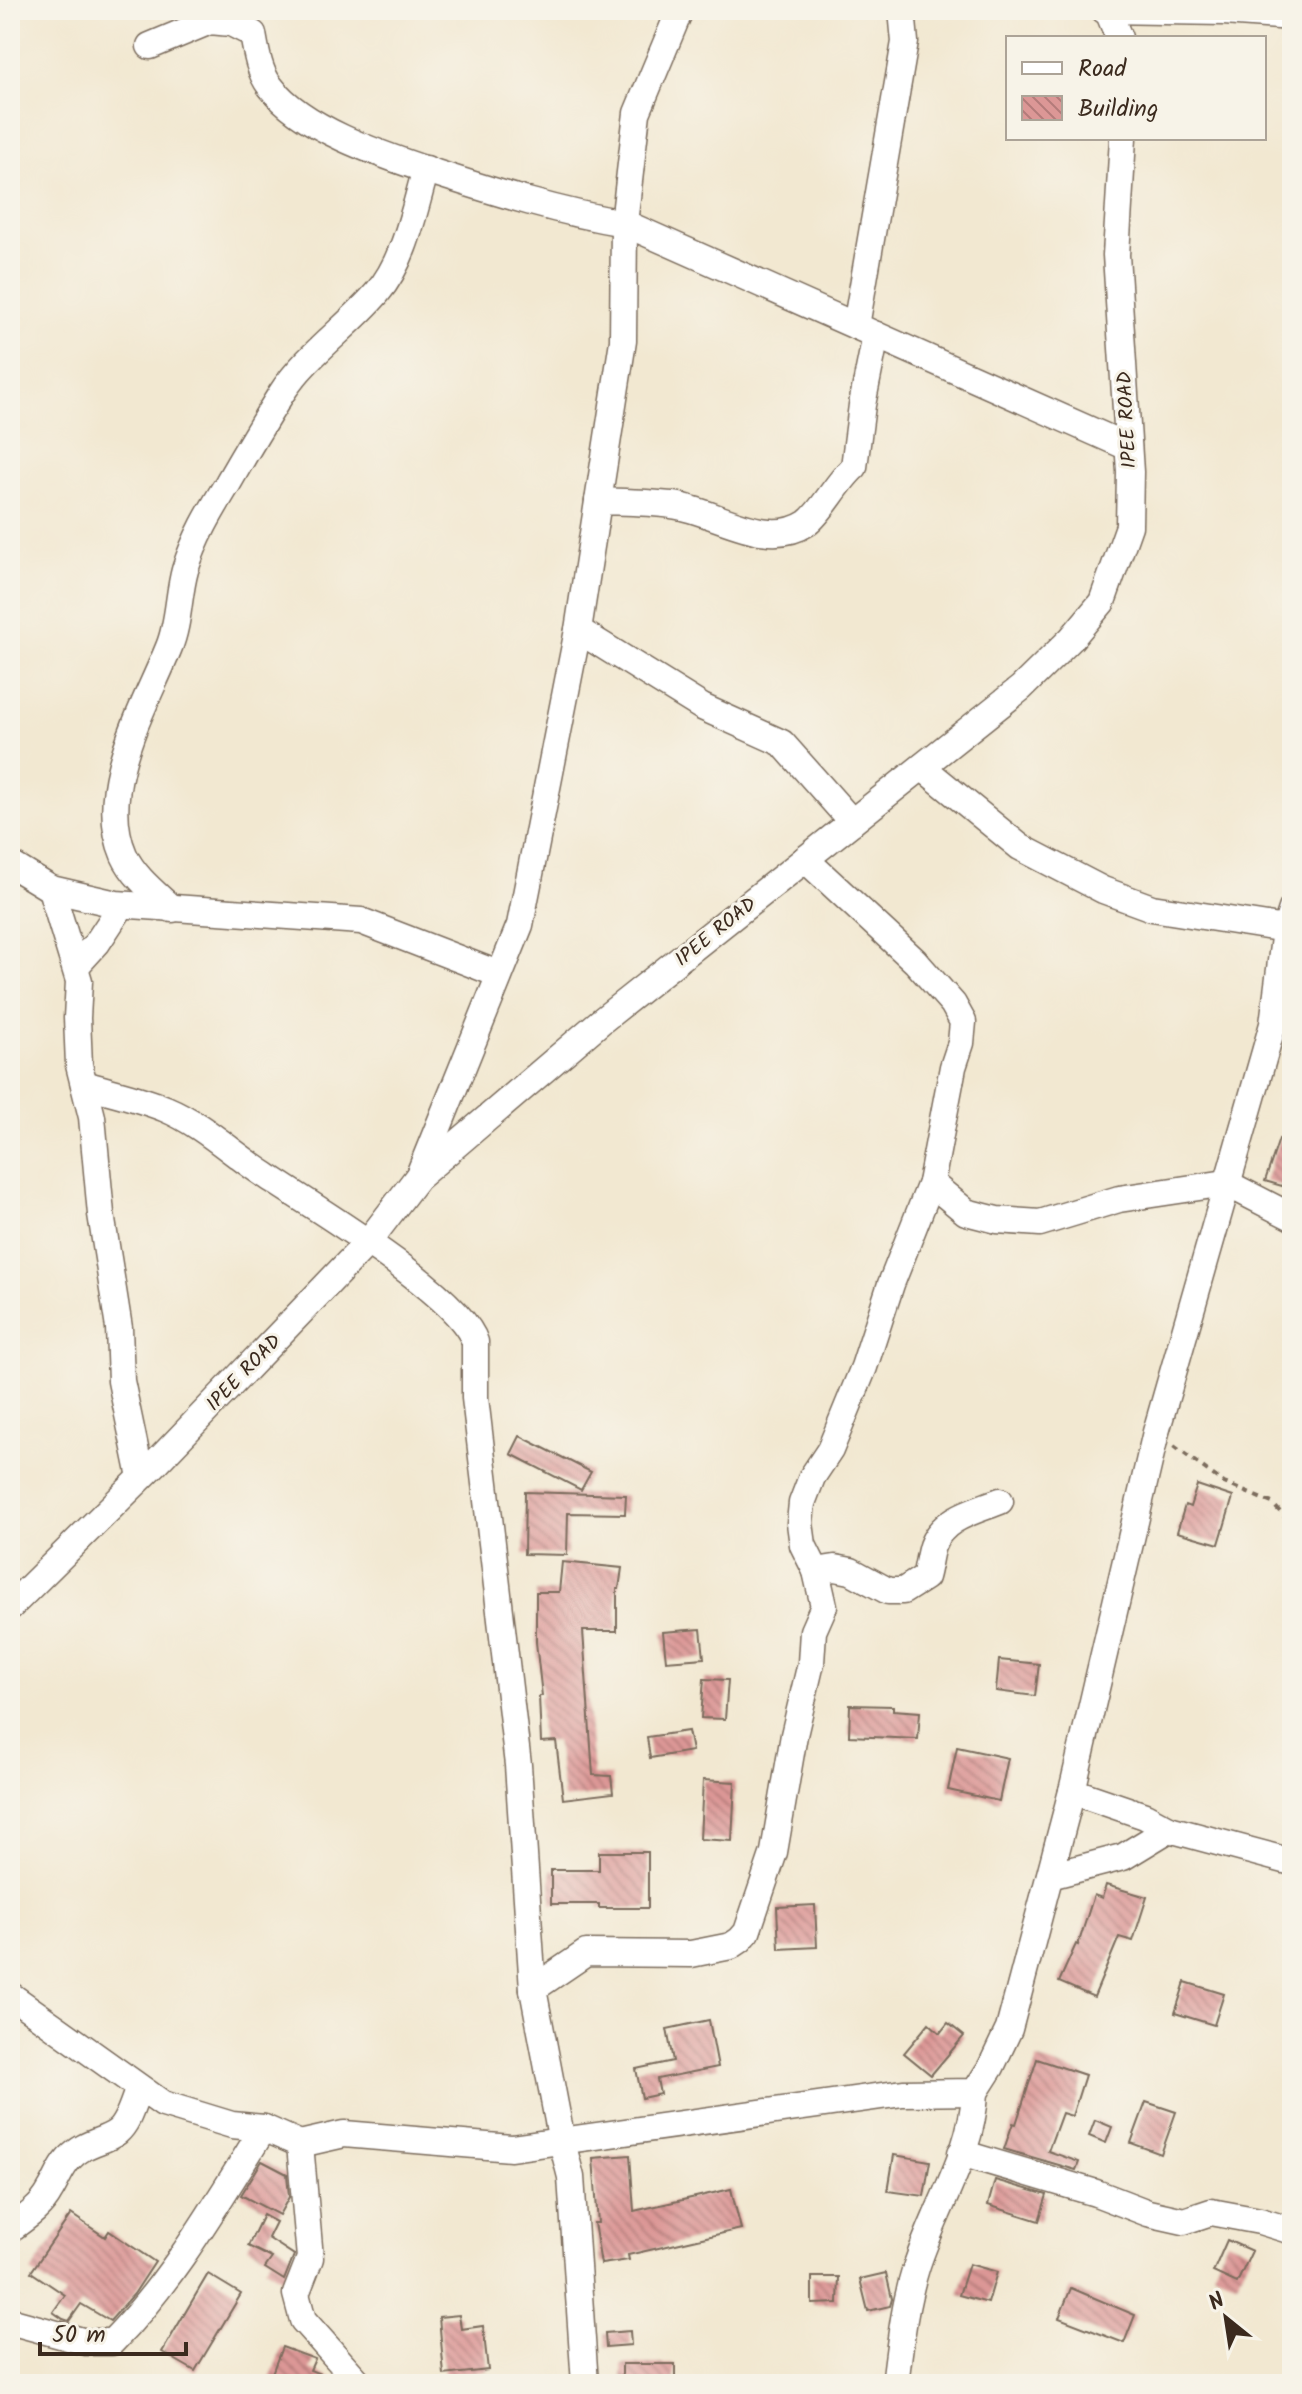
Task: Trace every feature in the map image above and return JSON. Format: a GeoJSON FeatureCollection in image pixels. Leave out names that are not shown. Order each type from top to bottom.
{"type":"FeatureCollection","features":[{"type":"Feature","properties":{"kind":"street"},"geometry":{"type":"LineString","coordinates":[[417,1178],[520,925],[578,630],[623,341],[624,223],[637,113],[680,10]]}},
{"type":"Feature","properties":{"kind":"street"},"geometry":{"type":"LineString","coordinates":[[598,501],[674,505],[721,517],[751,530],[784,532],[808,522],[841,478],[854,467],[862,405],[866,330],[905,42],[902,10]]}},
{"type":"Feature","properties":{"kind":"street"},"geometry":{"type":"LineString","coordinates":[[1118,36],[1106,10],[1224,12],[1292,17]]}},
{"type":"Feature","properties":{"kind":"street"},"geometry":{"type":"LineString","coordinates":[[150,46],[210,15],[231,23],[253,34],[260,65],[269,85],[308,118],[359,146],[567,213],[624,223],[1128,447]]}},
{"type":"Feature","properties":{"kind":"street","name":"IPEE ROAD"},"geometry":{"type":"LineString","coordinates":[[10,1607],[141,1477],[368,1242],[417,1178],[600,1022],[1021,688],[1071,639],[1102,602],[1129,526],[1128,447],[1116,255],[1123,140]]}},
{"type":"Feature","properties":{"kind":"street"},"geometry":{"type":"LineString","coordinates":[[172,909],[136,875],[123,853],[115,800],[124,754],[141,707],[170,644],[185,569],[204,521],[284,390],[303,366],[378,293],[390,275],[426,169]]}},
{"type":"Feature","properties":{"kind":"street"},"geometry":{"type":"LineString","coordinates":[[578,630],[702,707],[782,743],[852,822]]}},
{"type":"Feature","properties":{"kind":"street"},"geometry":{"type":"LineString","coordinates":[[895,2384],[903,2320],[916,2268],[974,2119],[975,2092],[1009,2029],[1072,1791],[1156,1432],[1273,1024],[1290,923],[1152,908],[1103,890],[1020,847],[922,767]]}},
{"type":"Feature","properties":{"kind":"street"},"geometry":{"type":"LineString","coordinates":[[533,1989],[586,1953],[691,1954],[731,1946],[747,1932],[774,1852],[794,1735],[811,1663],[813,1631],[824,1606],[816,1571],[803,1545],[800,1523],[802,1503],[812,1477],[830,1450],[864,1367],[891,1284],[931,1183],[963,1022],[953,1004],[915,961],[805,859]]}},
{"type":"Feature","properties":{"kind":"street"},"geometry":{"type":"LineString","coordinates":[[10,864],[51,889],[122,905],[361,921],[498,974]]}},
{"type":"Feature","properties":{"kind":"street"},"geometry":{"type":"LineString","coordinates":[[51,889],[79,981],[78,1046],[92,1117],[101,1214],[119,1328],[121,1381],[141,1477]]}},
{"type":"Feature","properties":{"kind":"street"},"geometry":{"type":"LineString","coordinates":[[76,966],[97,943],[122,905]]}},
{"type":"Feature","properties":{"kind":"street"},"geometry":{"type":"LineString","coordinates":[[84,1084],[167,1109],[368,1242],[437,1297],[467,1326],[475,1342],[475,1398],[518,1765],[533,1989],[571,2177],[585,2384]]}},
{"type":"Feature","properties":{"kind":"street"},"geometry":{"type":"LineString","coordinates":[[931,1183],[966,1212],[997,1220],[1040,1223],[1119,1199],[1226,1183],[1292,1217]]}},
{"type":"Feature","properties":{"kind":"street"},"geometry":{"type":"LineString","coordinates":[[816,1571],[835,1568],[851,1571],[888,1591],[903,1591],[925,1577],[932,1547],[938,1533],[948,1523],[1000,1501]]}},
{"type":"Feature","properties":{"kind":"street"},"geometry":{"type":"LineString","coordinates":[[1072,1791],[1145,1816],[1169,1829],[1292,1862]]}},
{"type":"Feature","properties":{"kind":"street"},"geometry":{"type":"LineString","coordinates":[[1050,1876],[1123,1857],[1169,1829]]}},
{"type":"Feature","properties":{"kind":"street"},"geometry":{"type":"LineString","coordinates":[[10,1995],[163,2104],[232,2125],[264,2128],[300,2144],[344,2134],[511,2148],[903,2093],[975,2092]]}},
{"type":"Feature","properties":{"kind":"street"},"geometry":{"type":"LineString","coordinates":[[10,2229],[40,2206],[60,2170],[72,2156],[96,2140],[115,2134],[125,2124],[139,2088]]}},
{"type":"Feature","properties":{"kind":"street"},"geometry":{"type":"LineString","coordinates":[[10,2319],[86,2342],[112,2342],[129,2325],[192,2241],[264,2128]]}},
{"type":"Feature","properties":{"kind":"street"},"geometry":{"type":"LineString","coordinates":[[300,2144],[310,2258],[296,2294],[303,2320],[360,2384]]}},
{"type":"Feature","properties":{"kind":"street"},"geometry":{"type":"LineString","coordinates":[[511,2148],[571,2177]]}},
{"type":"Feature","properties":{"kind":"street"},"geometry":{"type":"LineString","coordinates":[[961,2153],[1096,2193],[1148,2213],[1184,2221],[1211,2212],[1260,2221],[1292,2231]]}},
{"type":"Feature","properties":{"kind":"path"},"geometry":{"type":"LineString","coordinates":[[1156,1432],[1224,1483],[1272,1503],[1292,1525]]}},
{"type":"Feature","properties":{"kind":"building"},"geometry":{"type":"Polygon","coordinates":[[[1279,1139],[1292,1143],[1292,1189],[1265,1181],[1279,1139]]]}},
{"type":"Feature","properties":{"kind":"building"},"geometry":{"type":"Polygon","coordinates":[[[520,1436],[591,1472],[581,1490],[511,1454],[520,1436]]]}},
{"type":"Feature","properties":{"kind":"building"},"geometry":{"type":"Polygon","coordinates":[[[1197,1485],[1233,1497],[1219,1544],[1177,1532],[1185,1505],[1190,1507],[1197,1485]]]}},
{"type":"Feature","properties":{"kind":"building"},"geometry":{"type":"Polygon","coordinates":[[[525,1492],[626,1495],[625,1514],[568,1513],[567,1555],[524,1554],[525,1492]]]}},
{"type":"Feature","properties":{"kind":"building"},"geometry":{"type":"Polygon","coordinates":[[[562,1562],[622,1568],[617,1589],[617,1631],[583,1631],[593,1775],[611,1776],[613,1793],[563,1799],[556,1741],[541,1742],[539,1696],[542,1696],[536,1642],[536,1592],[559,1592],[562,1562]]]}},
{"type":"Feature","properties":{"kind":"building"},"geometry":{"type":"Polygon","coordinates":[[[701,1629],[704,1658],[666,1661],[663,1632],[701,1629]]]}},
{"type":"Feature","properties":{"kind":"building"},"geometry":{"type":"Polygon","coordinates":[[[999,1660],[1039,1664],[1035,1696],[996,1691],[999,1660]]]}},
{"type":"Feature","properties":{"kind":"building"},"geometry":{"type":"Polygon","coordinates":[[[704,1679],[728,1680],[725,1719],[701,1718],[704,1679]]]}},
{"type":"Feature","properties":{"kind":"building"},"geometry":{"type":"Polygon","coordinates":[[[850,1705],[893,1706],[893,1710],[920,1712],[918,1739],[849,1736],[850,1705]]]}},
{"type":"Feature","properties":{"kind":"building"},"geometry":{"type":"Polygon","coordinates":[[[688,1731],[692,1751],[650,1758],[647,1737],[688,1731]]]}},
{"type":"Feature","properties":{"kind":"building"},"geometry":{"type":"Polygon","coordinates":[[[957,1747],[1008,1758],[999,1801],[948,1790],[957,1747]]]}},
{"type":"Feature","properties":{"kind":"building"},"geometry":{"type":"Polygon","coordinates":[[[703,1780],[735,1782],[732,1841],[700,1839],[703,1780]]]}},
{"type":"Feature","properties":{"kind":"building"},"geometry":{"type":"Polygon","coordinates":[[[599,1852],[648,1852],[648,1908],[551,1904],[551,1870],[599,1870],[599,1852]]]}},
{"type":"Feature","properties":{"kind":"building"},"geometry":{"type":"Polygon","coordinates":[[[1106,1885],[1147,1897],[1133,1941],[1119,1937],[1094,1997],[1059,1982],[1078,1945],[1094,1895],[1102,1898],[1106,1885]]]}},
{"type":"Feature","properties":{"kind":"building"},"geometry":{"type":"Polygon","coordinates":[[[815,1905],[817,1947],[779,1949],[777,1907],[815,1905]]]}},
{"type":"Feature","properties":{"kind":"building"},"geometry":{"type":"Polygon","coordinates":[[[1185,1982],[1224,1994],[1214,2025],[1175,2013],[1185,1982]]]}},
{"type":"Feature","properties":{"kind":"building"},"geometry":{"type":"Polygon","coordinates":[[[709,2020],[718,2067],[657,2079],[660,2094],[642,2098],[636,2069],[673,2061],[667,2029],[709,2020]]]}},
{"type":"Feature","properties":{"kind":"building"},"geometry":{"type":"Polygon","coordinates":[[[929,2023],[940,2033],[948,2023],[964,2036],[931,2075],[904,2053],[929,2023]]]}},
{"type":"Feature","properties":{"kind":"building"},"geometry":{"type":"Polygon","coordinates":[[[1037,2059],[1085,2075],[1072,2116],[1062,2113],[1048,2151],[1079,2162],[1076,2170],[1004,2149],[1013,2123],[1016,2124],[1037,2059]]]}},
{"type":"Feature","properties":{"kind":"building"},"geometry":{"type":"Polygon","coordinates":[[[1146,2102],[1176,2112],[1161,2154],[1131,2143],[1146,2102]]]}},
{"type":"Feature","properties":{"kind":"building"},"geometry":{"type":"Polygon","coordinates":[[[1095,2120],[1112,2127],[1106,2143],[1089,2136],[1095,2120]]]}},
{"type":"Feature","properties":{"kind":"building"},"geometry":{"type":"Polygon","coordinates":[[[630,2155],[634,2211],[731,2189],[741,2229],[628,2255],[629,2260],[601,2264],[594,2223],[598,2223],[593,2158],[630,2155]]]}},
{"type":"Feature","properties":{"kind":"building"},"geometry":{"type":"Polygon","coordinates":[[[894,2155],[930,2161],[924,2196],[888,2191],[894,2155]]]}},
{"type":"Feature","properties":{"kind":"building"},"geometry":{"type":"Polygon","coordinates":[[[262,2161],[287,2174],[289,2197],[279,2215],[241,2195],[262,2161]]]}},
{"type":"Feature","properties":{"kind":"building"},"geometry":{"type":"Polygon","coordinates":[[[995,2180],[1047,2195],[1039,2221],[988,2205],[995,2180]]]}},
{"type":"Feature","properties":{"kind":"building"},"geometry":{"type":"Polygon","coordinates":[[[71,2214],[105,2237],[109,2231],[155,2262],[134,2294],[110,2321],[81,2304],[69,2321],[63,2319],[53,2312],[65,2295],[31,2272],[71,2214]]]}},
{"type":"Feature","properties":{"kind":"building"},"geometry":{"type":"Polygon","coordinates":[[[263,2215],[276,2222],[268,2238],[294,2255],[284,2280],[265,2268],[272,2258],[248,2246],[263,2215]]]}},
{"type":"Feature","properties":{"kind":"building"},"geometry":{"type":"Polygon","coordinates":[[[1227,2240],[1252,2251],[1237,2283],[1213,2272],[1227,2240]]]}},
{"type":"Feature","properties":{"kind":"building"},"geometry":{"type":"Polygon","coordinates":[[[969,2264],[997,2272],[988,2303],[959,2295],[969,2264]]]}},
{"type":"Feature","properties":{"kind":"building"},"geometry":{"type":"Polygon","coordinates":[[[886,2273],[892,2299],[890,2306],[868,2311],[860,2279],[886,2273]]]}},
{"type":"Feature","properties":{"kind":"building"},"geometry":{"type":"Polygon","coordinates":[[[208,2274],[241,2294],[195,2371],[162,2352],[208,2274]]]}},
{"type":"Feature","properties":{"kind":"building"},"geometry":{"type":"Polygon","coordinates":[[[812,2277],[839,2277],[838,2303],[812,2304],[812,2277]]]}},
{"type":"Feature","properties":{"kind":"building"},"geometry":{"type":"Polygon","coordinates":[[[1071,2288],[1135,2315],[1124,2343],[1059,2318],[1071,2288]]]}},
{"type":"Feature","properties":{"kind":"building"},"geometry":{"type":"Polygon","coordinates":[[[459,2315],[461,2329],[483,2326],[488,2370],[444,2375],[439,2317],[459,2315]]]}},
{"type":"Feature","properties":{"kind":"building"},"geometry":{"type":"Polygon","coordinates":[[[630,2331],[631,2345],[606,2347],[605,2333],[630,2331]]]}},
{"type":"Feature","properties":{"kind":"building"},"geometry":{"type":"Polygon","coordinates":[[[282,2347],[315,2359],[310,2370],[339,2384],[268,2384],[282,2347]]]}},
{"type":"Feature","properties":{"kind":"building"},"geometry":{"type":"Polygon","coordinates":[[[622,2364],[675,2364],[675,2384],[622,2384],[622,2364]]]}}]}
